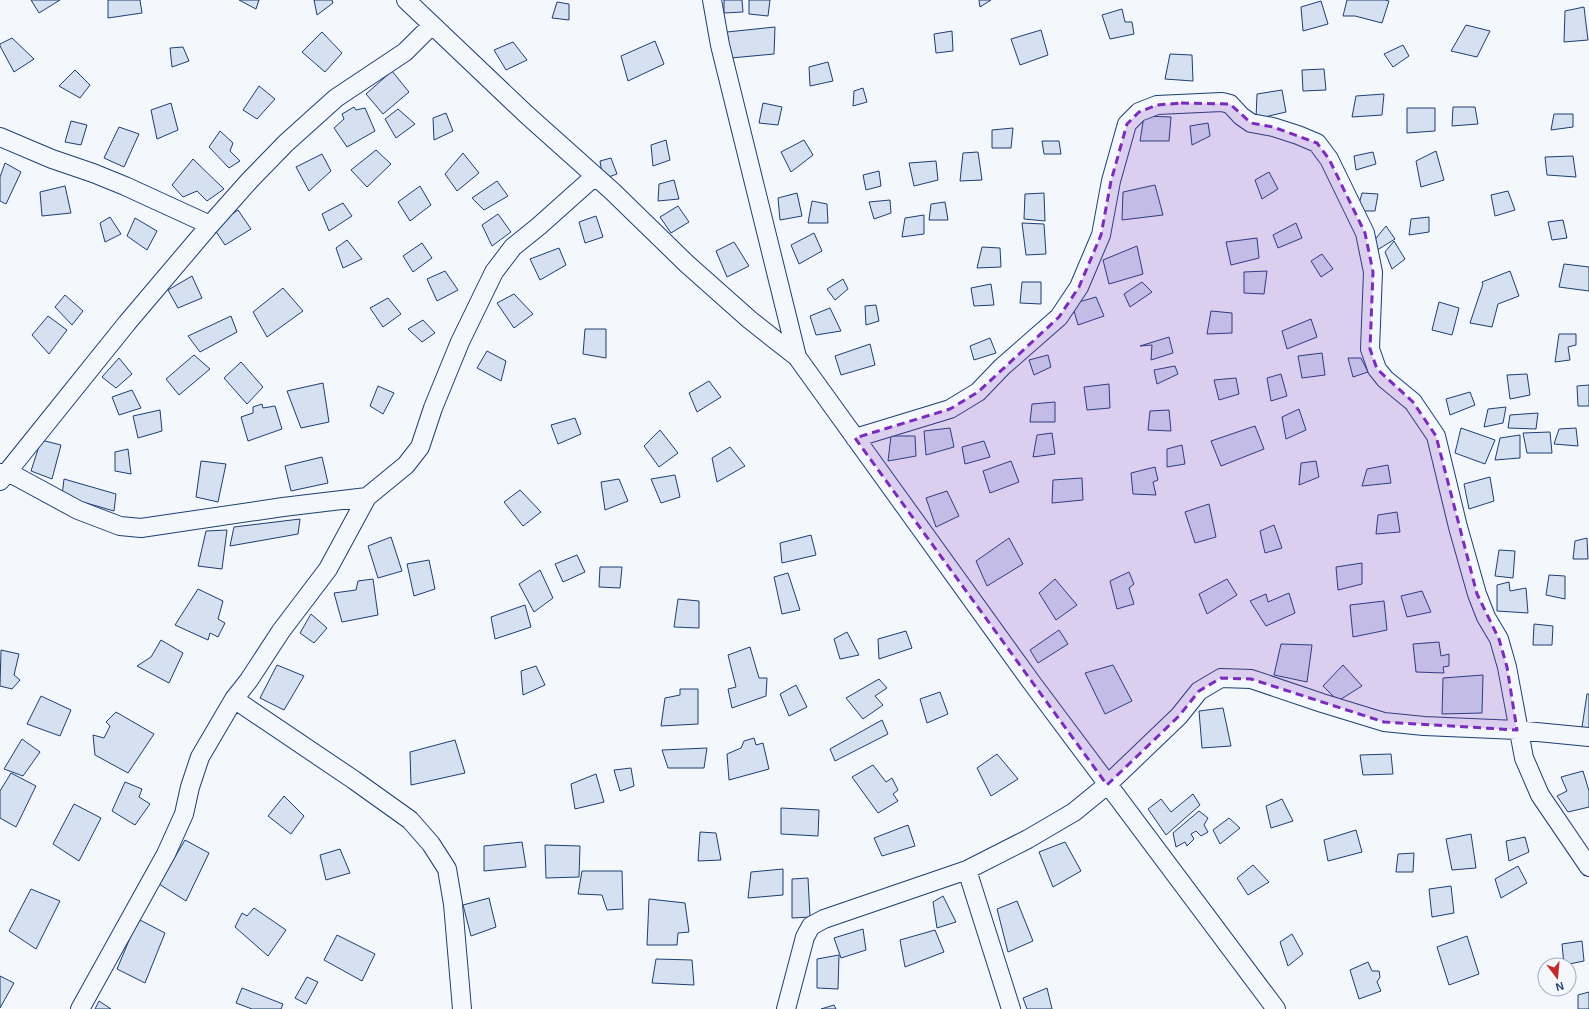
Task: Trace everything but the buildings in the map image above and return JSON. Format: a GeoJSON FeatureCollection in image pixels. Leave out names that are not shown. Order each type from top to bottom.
{"type":"FeatureCollection","features":[{"type":"Feature","properties":{"kind":"street"},"geometry":{"type":"LineString","coordinates":[[406,0],[688,264],[750,320],[796,357],[1107,785],[1276,1009]]}},
{"type":"Feature","properties":{"kind":"street"},"geometry":{"type":"LineString","coordinates":[[712,0],[720,45],[796,357]]}},
{"type":"Feature","properties":{"kind":"street"},"geometry":{"type":"LineString","coordinates":[[367,497],[283,507],[141,528],[120,526],[78,510],[3,475],[127,323],[210,225],[260,169],[336,98],[405,52],[432,25]]}},
{"type":"Feature","properties":{"kind":"street"},"geometry":{"type":"LineString","coordinates":[[855,438],[950,409],[978,392],[1002,367],[1059,317],[1079,288],[1101,235],[1110,181],[1127,124],[1139,112],[1157,105],[1222,102],[1230,104],[1241,116],[1251,123],[1273,127],[1317,143],[1329,159],[1365,233],[1373,272],[1370,349],[1377,369],[1385,379],[1413,402],[1436,436],[1458,527],[1477,594],[1486,617],[1499,639],[1505,660],[1524,758],[1540,795],[1589,867]]}},
{"type":"Feature","properties":{"kind":"street"},"geometry":{"type":"LineString","coordinates":[[0,137],[52,159],[93,173],[210,225]]}},
{"type":"Feature","properties":{"kind":"street"},"geometry":{"type":"LineString","coordinates":[[80,1009],[166,854],[184,814],[190,787],[200,757],[234,699],[249,680],[281,631],[328,569],[367,497],[406,465],[420,447],[433,408],[460,342],[494,272],[513,247],[540,226],[595,176]]}},
{"type":"Feature","properties":{"kind":"street"},"geometry":{"type":"LineString","coordinates":[[786,1009],[805,937],[811,926],[824,918],[968,870],[1028,839],[1074,812],[1107,785],[1179,716],[1199,691],[1221,678],[1251,679],[1322,704],[1384,722],[1424,726],[1518,730],[1589,737]]}},
{"type":"Feature","properties":{"kind":"street"},"geometry":{"type":"LineString","coordinates":[[234,699],[354,780],[410,820],[431,844],[447,869],[453,904],[462,1009]]}},
{"type":"Feature","properties":{"kind":"street"},"geometry":{"type":"LineString","coordinates":[[968,870],[1011,1009]]}},
{"type":"Feature","properties":{"kind":"highlighted area"},"geometry":{"type":"Polygon","coordinates":[[[1181,103],[1230,104],[1251,123],[1273,127],[1317,143],[1329,159],[1365,233],[1373,272],[1370,349],[1377,369],[1413,402],[1436,436],[1477,594],[1499,639],[1507,667],[1517,730],[1384,722],[1251,679],[1221,678],[1199,691],[1179,716],[1107,785],[855,438],[950,409],[978,392],[1059,317],[1079,287],[1101,235],[1111,181],[1127,124],[1139,112],[1157,105],[1181,103]]]}}]}
